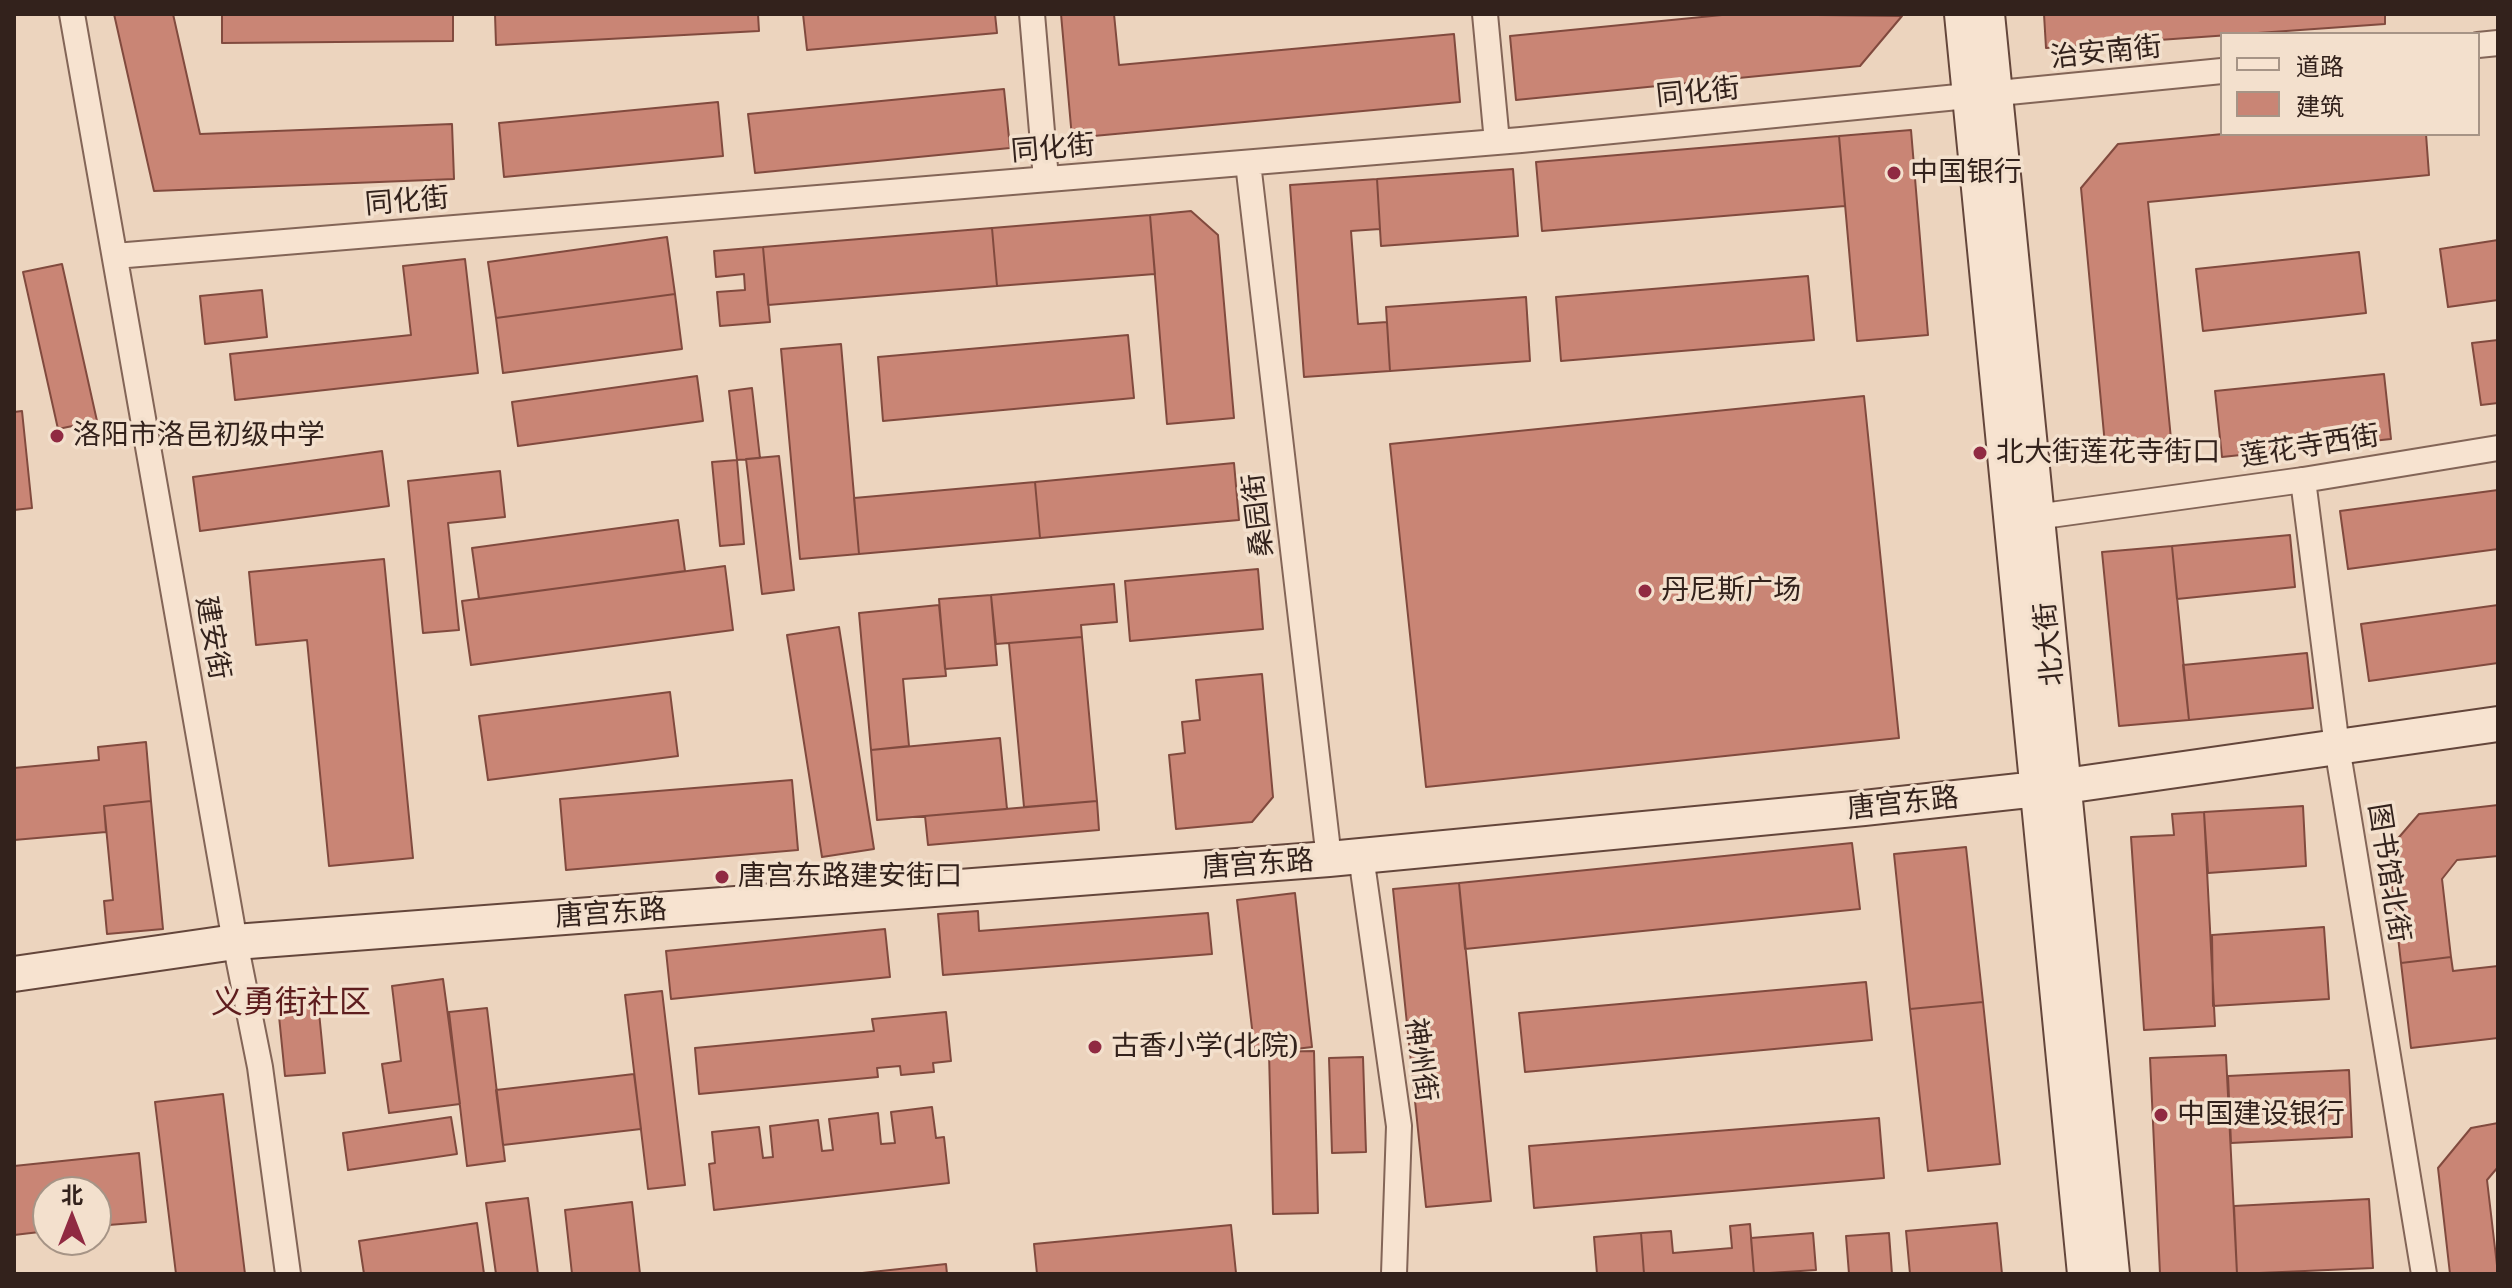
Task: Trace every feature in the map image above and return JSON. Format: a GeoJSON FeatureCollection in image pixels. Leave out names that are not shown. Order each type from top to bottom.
{"type":"FeatureCollection","features":[{"type":"Feature","properties":{"kind":"street","name":"建安街"},"geometry":{"type":"LineString","coordinates":[[72,14],[235,942],[260,1067],[288,1274]]}},
{"type":"Feature","properties":{"kind":"street"},"geometry":{"type":"LineString","coordinates":[[1032,14],[1046,179]]}},
{"type":"Feature","properties":{"kind":"street"},"geometry":{"type":"LineString","coordinates":[[1485,14],[1497,142]]}},
{"type":"Feature","properties":{"kind":"street","name":"北大街"},"geometry":{"type":"LineString","coordinates":[[1962,14],[1983,95],[2036,517],[2051,787],[2085,1274]]}},
{"type":"Feature","properties":{"kind":"street","name":"北大街"},"geometry":{"type":"LineString","coordinates":[[1987,14],[1983,95],[2051,787],[2112,1274]]}},
{"type":"Feature","properties":{"kind":"street","name":"治安南街"},"geometry":{"type":"LineString","coordinates":[[1983,95],[2220,71]]}},
{"type":"Feature","properties":{"kind":"street","name":"同化街"},"geometry":{"type":"LineString","coordinates":[[115,256],[1497,142],[1983,95]]}},
{"type":"Feature","properties":{"kind":"street","name":"桑园街"},"geometry":{"type":"LineString","coordinates":[[1248,163],[1345,858]]}},
{"type":"Feature","properties":{"kind":"street","name":"莲花寺西街"},"geometry":{"type":"LineString","coordinates":[[2036,517],[2303,480],[2498,448]]}},
{"type":"Feature","properties":{"kind":"street","name":"图书馆北街"},"geometry":{"type":"LineString","coordinates":[[2303,480],[2337,747],[2424,1274]]}},
{"type":"Feature","properties":{"kind":"street","name":"唐宫东路"},"geometry":{"type":"LineString","coordinates":[[14,974],[235,942],[1345,858],[1864,808],[2051,787],[2498,724]]}},
{"type":"Feature","properties":{"kind":"street","name":"神州街"},"geometry":{"type":"LineString","coordinates":[[1345,858],[1399,1126],[1394,1274]]}},
{"type":"Feature","properties":{"kind":"building"},"geometry":{"type":"Polygon","coordinates":[[[114,14],[173,14],[200,134],[452,124],[454,179],[154,191],[114,14]]]}},
{"type":"Feature","properties":{"kind":"building"},"geometry":{"type":"Polygon","coordinates":[[[222,14],[453,14],[453,41],[222,43],[222,14]]]}},
{"type":"Feature","properties":{"kind":"building"},"geometry":{"type":"Polygon","coordinates":[[[495,14],[758,14],[759,31],[496,45],[495,14]]]}},
{"type":"Feature","properties":{"kind":"building"},"geometry":{"type":"Polygon","coordinates":[[[803,14],[995,14],[997,33],[807,50],[803,14]]]}},
{"type":"Feature","properties":{"kind":"building"},"geometry":{"type":"Polygon","coordinates":[[[1061,14],[1114,14],[1119,65],[1454,34],[1460,102],[1072,138],[1061,14]]]}},
{"type":"Feature","properties":{"kind":"building"},"geometry":{"type":"Polygon","coordinates":[[[1732,14],[1902,16],[1860,66],[1516,100],[1510,36],[1732,14]]]}},
{"type":"Feature","properties":{"kind":"building"},"geometry":{"type":"Polygon","coordinates":[[[2044,14],[2385,14],[2385,24],[2272,32],[2220,32],[2220,36],[2046,48],[2044,14]]]}},
{"type":"Feature","properties":{"kind":"building"},"geometry":{"type":"Polygon","coordinates":[[[1004,89],[1010,148],[755,173],[748,114],[1004,89]]]}},
{"type":"Feature","properties":{"kind":"building"},"geometry":{"type":"Polygon","coordinates":[[[718,102],[723,156],[504,177],[499,123],[718,102]]]}},
{"type":"Feature","properties":{"kind":"building"},"geometry":{"type":"Polygon","coordinates":[[[1911,130],[1928,335],[1857,341],[1839,136],[1911,130]]]}},
{"type":"Feature","properties":{"kind":"building"},"geometry":{"type":"Polygon","coordinates":[[[2220,134],[2426,136],[2429,175],[2148,202],[2171,439],[2105,445],[2081,188],[2118,144],[2220,134]]]}},
{"type":"Feature","properties":{"kind":"building"},"geometry":{"type":"Polygon","coordinates":[[[1839,136],[1845,206],[1542,231],[1536,162],[1839,136]]]}},
{"type":"Feature","properties":{"kind":"building"},"geometry":{"type":"Polygon","coordinates":[[[1513,169],[1518,236],[1381,246],[1377,179],[1513,169]]]}},
{"type":"Feature","properties":{"kind":"building"},"geometry":{"type":"Polygon","coordinates":[[[1377,179],[1380,229],[1351,231],[1358,324],[1387,322],[1390,371],[1304,377],[1290,185],[1377,179]]]}},
{"type":"Feature","properties":{"kind":"building"},"geometry":{"type":"Polygon","coordinates":[[[1191,211],[1218,235],[1234,418],[1167,424],[1150,215],[1191,211]]]}},
{"type":"Feature","properties":{"kind":"building"},"geometry":{"type":"Polygon","coordinates":[[[1150,215],[1155,274],[997,286],[992,228],[1150,215]]]}},
{"type":"Feature","properties":{"kind":"building"},"geometry":{"type":"Polygon","coordinates":[[[992,228],[997,286],[768,305],[763,247],[992,228]]]}},
{"type":"Feature","properties":{"kind":"building"},"geometry":{"type":"Polygon","coordinates":[[[667,237],[675,294],[496,318],[488,262],[667,237]]]}},
{"type":"Feature","properties":{"kind":"building"},"geometry":{"type":"Polygon","coordinates":[[[2498,240],[2498,300],[2448,307],[2440,249],[2498,240]]]}},
{"type":"Feature","properties":{"kind":"building"},"geometry":{"type":"Polygon","coordinates":[[[763,247],[770,322],[720,326],[717,292],[745,290],[744,274],[716,277],[714,251],[763,247]]]}},
{"type":"Feature","properties":{"kind":"building"},"geometry":{"type":"Polygon","coordinates":[[[2359,252],[2366,313],[2203,331],[2196,269],[2359,252]]]}},
{"type":"Feature","properties":{"kind":"building"},"geometry":{"type":"Polygon","coordinates":[[[465,259],[478,373],[235,400],[230,354],[411,335],[403,266],[465,259]]]}},
{"type":"Feature","properties":{"kind":"building"},"geometry":{"type":"Polygon","coordinates":[[[62,264],[97,421],[58,429],[23,272],[62,264]]]}},
{"type":"Feature","properties":{"kind":"building"},"geometry":{"type":"Polygon","coordinates":[[[1808,276],[1814,340],[1561,361],[1556,297],[1808,276]]]}},
{"type":"Feature","properties":{"kind":"building"},"geometry":{"type":"Polygon","coordinates":[[[262,290],[267,337],[205,344],[200,296],[262,290]]]}},
{"type":"Feature","properties":{"kind":"building"},"geometry":{"type":"Polygon","coordinates":[[[675,294],[682,349],[503,373],[496,318],[675,294]]]}},
{"type":"Feature","properties":{"kind":"building"},"geometry":{"type":"Polygon","coordinates":[[[1526,297],[1530,361],[1390,371],[1386,307],[1526,297]]]}},
{"type":"Feature","properties":{"kind":"building"},"geometry":{"type":"Polygon","coordinates":[[[1128,335],[1134,398],[883,421],[878,357],[1128,335]]]}},
{"type":"Feature","properties":{"kind":"building"},"geometry":{"type":"Polygon","coordinates":[[[2498,340],[2498,403],[2481,405],[2472,343],[2498,340]]]}},
{"type":"Feature","properties":{"kind":"building"},"geometry":{"type":"Polygon","coordinates":[[[841,344],[859,554],[800,559],[781,349],[841,344]]]}},
{"type":"Feature","properties":{"kind":"building"},"geometry":{"type":"Polygon","coordinates":[[[2384,374],[2391,439],[2222,457],[2215,391],[2384,374]]]}},
{"type":"Feature","properties":{"kind":"building"},"geometry":{"type":"Polygon","coordinates":[[[697,376],[703,421],[518,446],[512,402],[697,376]]]}},
{"type":"Feature","properties":{"kind":"building"},"geometry":{"type":"Polygon","coordinates":[[[752,388],[760,458],[737,460],[729,391],[752,388]]]}},
{"type":"Feature","properties":{"kind":"building","name":"丹尼斯广场"},"geometry":{"type":"Polygon","coordinates":[[[1864,396],[1899,738],[1426,787],[1390,444],[1864,396]]]}},
{"type":"Feature","properties":{"kind":"building"},"geometry":{"type":"Polygon","coordinates":[[[22,411],[32,508],[14,510],[14,412],[22,411]]]}},
{"type":"Feature","properties":{"kind":"building"},"geometry":{"type":"Polygon","coordinates":[[[382,451],[389,506],[200,531],[193,477],[382,451]]]}},
{"type":"Feature","properties":{"kind":"building"},"geometry":{"type":"Polygon","coordinates":[[[779,456],[794,590],[762,594],[746,459],[779,456]]]}},
{"type":"Feature","properties":{"kind":"building"},"geometry":{"type":"Polygon","coordinates":[[[737,460],[744,544],[720,546],[712,462],[737,460]]]}},
{"type":"Feature","properties":{"kind":"building"},"geometry":{"type":"Polygon","coordinates":[[[1234,463],[1239,520],[1040,538],[1035,482],[1234,463]]]}},
{"type":"Feature","properties":{"kind":"building"},"geometry":{"type":"Polygon","coordinates":[[[500,471],[505,517],[448,523],[459,630],[423,633],[408,481],[500,471]]]}},
{"type":"Feature","properties":{"kind":"building"},"geometry":{"type":"Polygon","coordinates":[[[1035,482],[1040,538],[859,554],[854,498],[1035,482]]]}},
{"type":"Feature","properties":{"kind":"building"},"geometry":{"type":"Polygon","coordinates":[[[2498,490],[2498,549],[2348,569],[2340,511],[2498,490]]]}},
{"type":"Feature","properties":{"kind":"building"},"geometry":{"type":"Polygon","coordinates":[[[678,520],[685,571],[479,599],[472,548],[678,520]]]}},
{"type":"Feature","properties":{"kind":"building"},"geometry":{"type":"Polygon","coordinates":[[[2290,535],[2295,587],[2177,599],[2172,546],[2290,535]]]}},
{"type":"Feature","properties":{"kind":"building"},"geometry":{"type":"Polygon","coordinates":[[[2172,546],[2189,720],[2119,726],[2102,552],[2172,546]]]}},
{"type":"Feature","properties":{"kind":"building"},"geometry":{"type":"Polygon","coordinates":[[[384,559],[413,858],[329,866],[307,640],[256,645],[249,572],[384,559]]]}},
{"type":"Feature","properties":{"kind":"building"},"geometry":{"type":"Polygon","coordinates":[[[725,566],[733,630],[471,665],[462,601],[725,566]]]}},
{"type":"Feature","properties":{"kind":"building"},"geometry":{"type":"Polygon","coordinates":[[[1258,569],[1263,629],[1130,641],[1125,581],[1258,569]]]}},
{"type":"Feature","properties":{"kind":"building"},"geometry":{"type":"Polygon","coordinates":[[[1114,584],[1117,622],[1081,625],[1082,637],[996,644],[991,595],[1114,584]]]}},
{"type":"Feature","properties":{"kind":"building"},"geometry":{"type":"Polygon","coordinates":[[[991,595],[997,665],[945,669],[939,599],[991,595]]]}},
{"type":"Feature","properties":{"kind":"building"},"geometry":{"type":"Polygon","coordinates":[[[939,605],[946,676],[903,679],[909,746],[871,750],[859,613],[939,605]]]}},
{"type":"Feature","properties":{"kind":"building"},"geometry":{"type":"Polygon","coordinates":[[[2498,605],[2498,663],[2369,681],[2361,624],[2498,605]]]}},
{"type":"Feature","properties":{"kind":"building"},"geometry":{"type":"Polygon","coordinates":[[[839,627],[874,849],[822,857],[787,635],[839,627]]]}},
{"type":"Feature","properties":{"kind":"building"},"geometry":{"type":"Polygon","coordinates":[[[1082,637],[1097,801],[1024,807],[1009,643],[1082,637]]]}},
{"type":"Feature","properties":{"kind":"building"},"geometry":{"type":"Polygon","coordinates":[[[2307,653],[2313,708],[2189,720],[2183,665],[2307,653]]]}},
{"type":"Feature","properties":{"kind":"building"},"geometry":{"type":"Polygon","coordinates":[[[1262,674],[1273,797],[1252,822],[1176,829],[1169,755],[1185,753],[1182,722],[1200,720],[1196,680],[1262,674]]]}},
{"type":"Feature","properties":{"kind":"building"},"geometry":{"type":"Polygon","coordinates":[[[670,692],[678,756],[488,780],[479,716],[670,692]]]}},
{"type":"Feature","properties":{"kind":"building"},"geometry":{"type":"Polygon","coordinates":[[[1000,738],[1007,809],[877,820],[871,750],[1000,738]]]}},
{"type":"Feature","properties":{"kind":"building"},"geometry":{"type":"Polygon","coordinates":[[[146,742],[151,801],[104,806],[106,832],[14,840],[14,768],[99,760],[98,747],[146,742]]]}},
{"type":"Feature","properties":{"kind":"building"},"geometry":{"type":"Polygon","coordinates":[[[792,780],[798,850],[566,870],[560,799],[792,780]]]}},
{"type":"Feature","properties":{"kind":"building"},"geometry":{"type":"Polygon","coordinates":[[[151,801],[163,929],[107,934],[104,901],[113,900],[104,806],[151,801]]]}},
{"type":"Feature","properties":{"kind":"building"},"geometry":{"type":"Polygon","coordinates":[[[1097,801],[1099,830],[928,845],[925,816],[1097,801]]]}},
{"type":"Feature","properties":{"kind":"building"},"geometry":{"type":"Polygon","coordinates":[[[2498,805],[2498,856],[2457,860],[2442,879],[2451,957],[2401,963],[2388,850],[2419,814],[2498,805]]]}},
{"type":"Feature","properties":{"kind":"building"},"geometry":{"type":"Polygon","coordinates":[[[2303,806],[2306,866],[2208,873],[2204,812],[2303,806]]]}},
{"type":"Feature","properties":{"kind":"building"},"geometry":{"type":"Polygon","coordinates":[[[2204,812],[2215,1026],[2144,1030],[2131,837],[2174,835],[2172,814],[2204,812]]]}},
{"type":"Feature","properties":{"kind":"building"},"geometry":{"type":"Polygon","coordinates":[[[1852,843],[1860,909],[1465,949],[1459,883],[1852,843]]]}},
{"type":"Feature","properties":{"kind":"building"},"geometry":{"type":"Polygon","coordinates":[[[1966,847],[1983,1002],[1910,1009],[1894,854],[1966,847]]]}},
{"type":"Feature","properties":{"kind":"building"},"geometry":{"type":"Polygon","coordinates":[[[1459,883],[1491,1201],[1426,1207],[1393,889],[1459,883]]]}},
{"type":"Feature","properties":{"kind":"building"},"geometry":{"type":"Polygon","coordinates":[[[1295,893],[1312,1047],[1255,1054],[1237,900],[1295,893]]]}},
{"type":"Feature","properties":{"kind":"building"},"geometry":{"type":"Polygon","coordinates":[[[978,911],[979,931],[1208,913],[1212,954],[943,975],[938,914],[978,911]]]}},
{"type":"Feature","properties":{"kind":"building"},"geometry":{"type":"Polygon","coordinates":[[[2324,927],[2329,999],[2213,1006],[2212,935],[2324,927]]]}},
{"type":"Feature","properties":{"kind":"building"},"geometry":{"type":"Polygon","coordinates":[[[885,929],[890,977],[671,999],[666,951],[885,929]]]}},
{"type":"Feature","properties":{"kind":"building"},"geometry":{"type":"Polygon","coordinates":[[[2451,957],[2453,971],[2498,966],[2498,1038],[2411,1048],[2401,963],[2451,957]]]}},
{"type":"Feature","properties":{"kind":"building"},"geometry":{"type":"Polygon","coordinates":[[[443,979],[460,1104],[389,1113],[382,1064],[401,1061],[392,986],[443,979]]]}},
{"type":"Feature","properties":{"kind":"building"},"geometry":{"type":"Polygon","coordinates":[[[1866,982],[1872,1040],[1525,1072],[1519,1013],[1866,982]]]}},
{"type":"Feature","properties":{"kind":"building"},"geometry":{"type":"Polygon","coordinates":[[[662,991],[685,1185],[648,1189],[625,995],[662,991]]]}},
{"type":"Feature","properties":{"kind":"building"},"geometry":{"type":"Polygon","coordinates":[[[317,992],[325,1073],[285,1076],[277,996],[317,992]]]}},
{"type":"Feature","properties":{"kind":"building"},"geometry":{"type":"Polygon","coordinates":[[[1983,1002],[2000,1164],[1928,1171],[1910,1009],[1983,1002]]]}},
{"type":"Feature","properties":{"kind":"building"},"geometry":{"type":"Polygon","coordinates":[[[487,1008],[505,1161],[467,1166],[449,1012],[487,1008]]]}},
{"type":"Feature","properties":{"kind":"building"},"geometry":{"type":"Polygon","coordinates":[[[946,1012],[951,1061],[933,1063],[934,1072],[901,1075],[900,1066],[877,1068],[878,1077],[699,1094],[695,1048],[874,1031],[872,1019],[946,1012]]]}},
{"type":"Feature","properties":{"kind":"building"},"geometry":{"type":"Polygon","coordinates":[[[1314,1051],[1318,1213],[1273,1214],[1269,1052],[1314,1051]]]}},
{"type":"Feature","properties":{"kind":"building"},"geometry":{"type":"Polygon","coordinates":[[[2226,1055],[2237,1274],[2160,1274],[2150,1058],[2226,1055]]]}},
{"type":"Feature","properties":{"kind":"building"},"geometry":{"type":"Polygon","coordinates":[[[1363,1057],[1366,1152],[1332,1153],[1329,1058],[1363,1057]]]}},
{"type":"Feature","properties":{"kind":"building"},"geometry":{"type":"Polygon","coordinates":[[[2349,1070],[2352,1137],[2231,1143],[2228,1076],[2349,1070]]]}},
{"type":"Feature","properties":{"kind":"building"},"geometry":{"type":"Polygon","coordinates":[[[634,1074],[641,1129],[503,1145],[496,1090],[634,1074]]]}},
{"type":"Feature","properties":{"kind":"building"},"geometry":{"type":"Polygon","coordinates":[[[223,1094],[245,1274],[176,1274],[155,1102],[223,1094]]]}},
{"type":"Feature","properties":{"kind":"building"},"geometry":{"type":"Polygon","coordinates":[[[932,1107],[936,1138],[944,1137],[949,1183],[714,1210],[709,1164],[715,1163],[712,1132],[759,1127],[763,1158],[773,1157],[770,1126],[818,1120],[822,1151],[833,1150],[829,1119],[878,1113],[881,1144],[895,1143],[891,1112],[932,1107]]]}},
{"type":"Feature","properties":{"kind":"building"},"geometry":{"type":"Polygon","coordinates":[[[451,1117],[457,1154],[348,1170],[343,1133],[451,1117]]]}},
{"type":"Feature","properties":{"kind":"building"},"geometry":{"type":"Polygon","coordinates":[[[1879,1118],[1884,1178],[1534,1208],[1529,1146],[1879,1118]]]}},
{"type":"Feature","properties":{"kind":"building"},"geometry":{"type":"Polygon","coordinates":[[[2498,1123],[2498,1167],[2487,1180],[2498,1274],[2450,1274],[2438,1168],[2471,1128],[2498,1123]]]}},
{"type":"Feature","properties":{"kind":"building"},"geometry":{"type":"Polygon","coordinates":[[[139,1153],[146,1222],[112,1225],[112,1176],[32,1176],[32,1233],[14,1235],[14,1166],[139,1153]]]}},
{"type":"Feature","properties":{"kind":"building"},"geometry":{"type":"Polygon","coordinates":[[[528,1198],[538,1274],[496,1274],[486,1203],[528,1198]]]}},
{"type":"Feature","properties":{"kind":"building"},"geometry":{"type":"Polygon","coordinates":[[[2369,1199],[2373,1268],[2237,1274],[2234,1206],[2369,1199]]]}},
{"type":"Feature","properties":{"kind":"building"},"geometry":{"type":"Polygon","coordinates":[[[632,1202],[640,1274],[572,1274],[565,1210],[632,1202]]]}},
{"type":"Feature","properties":{"kind":"building"},"geometry":{"type":"Polygon","coordinates":[[[477,1223],[484,1274],[364,1274],[359,1241],[477,1223]]]}},
{"type":"Feature","properties":{"kind":"building"},"geometry":{"type":"Polygon","coordinates":[[[1997,1223],[2002,1274],[1910,1274],[1906,1231],[1997,1223]]]}},
{"type":"Feature","properties":{"kind":"building"},"geometry":{"type":"Polygon","coordinates":[[[1750,1224],[1754,1274],[1644,1274],[1641,1233],[1671,1231],[1673,1253],[1732,1248],[1730,1226],[1750,1224]]]}},
{"type":"Feature","properties":{"kind":"building"},"geometry":{"type":"Polygon","coordinates":[[[1231,1225],[1236,1273],[1037,1274],[1034,1244],[1231,1225]]]}},
{"type":"Feature","properties":{"kind":"building"},"geometry":{"type":"Polygon","coordinates":[[[1641,1233],[1644,1274],[1597,1274],[1594,1237],[1641,1233]]]}},
{"type":"Feature","properties":{"kind":"building"},"geometry":{"type":"Polygon","coordinates":[[[1813,1233],[1816,1270],[1754,1274],[1751,1238],[1813,1233]]]}},
{"type":"Feature","properties":{"kind":"building"},"geometry":{"type":"Polygon","coordinates":[[[1889,1233],[1892,1274],[1849,1274],[1846,1236],[1889,1233]]]}},
{"type":"Feature","properties":{"kind":"building"},"geometry":{"type":"Polygon","coordinates":[[[946,1264],[947,1274],[853,1274],[946,1264]]]}},
{"type":"Feature","properties":{"kind":"place","name":"中国银行"},"geometry":{"type":"Point","coordinates":[1894,173]}},
{"type":"Feature","properties":{"kind":"place","name":"洛阳市洛邑初级中学"},"geometry":{"type":"Point","coordinates":[57,436]}},
{"type":"Feature","properties":{"kind":"place","name":"北大街莲花寺街口"},"geometry":{"type":"Point","coordinates":[1980,453]}},
{"type":"Feature","properties":{"kind":"place","name":"丹尼斯广场"},"geometry":{"type":"Point","coordinates":[1645,591]}},
{"type":"Feature","properties":{"kind":"place","name":"唐宫东路建安街口"},"geometry":{"type":"Point","coordinates":[722,877]}},
{"type":"Feature","properties":{"kind":"place","name":"古香小学(北院)"},"geometry":{"type":"Point","coordinates":[1095,1047]}},
{"type":"Feature","properties":{"kind":"place","name":"中国建设银行"},"geometry":{"type":"Point","coordinates":[2161,1115]}},
{"type":"Feature","properties":{"kind":"district","name":"义勇街社区"},"geometry":{"type":"Point","coordinates":[291,1004]}}]}
